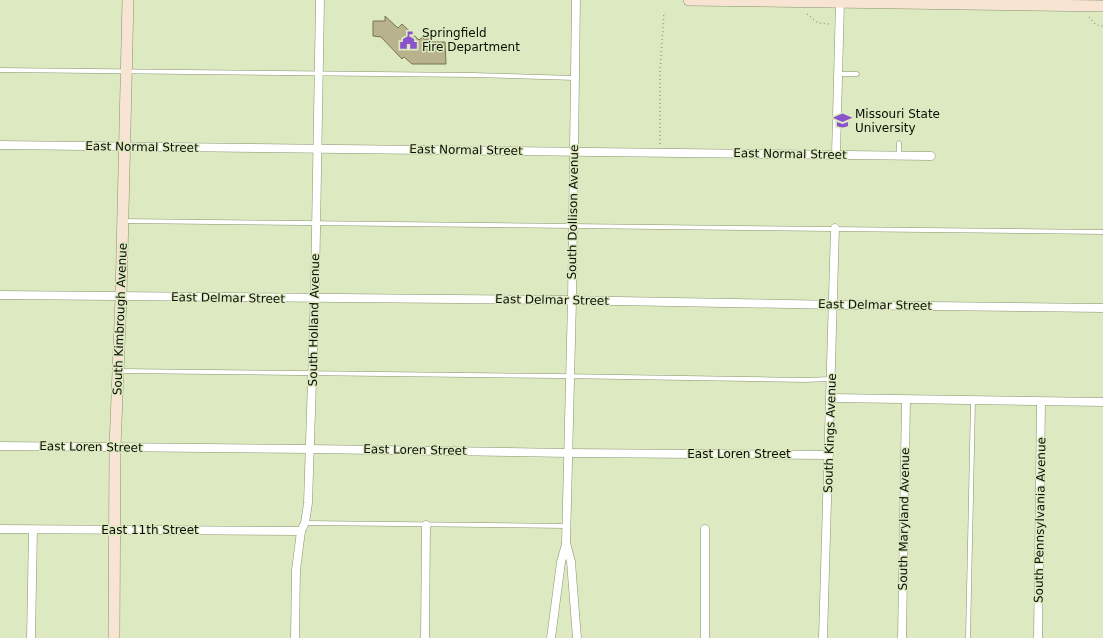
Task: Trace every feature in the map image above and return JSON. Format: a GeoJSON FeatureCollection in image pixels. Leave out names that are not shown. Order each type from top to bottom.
{"type":"FeatureCollection","features":[{"type":"Feature","properties":{"kind":"main road","name":"South Kimbrough Avenue"},"geometry":{"type":"LineString","coordinates":[[114,638],[115,447],[121,296],[128,0]]}},
{"type":"Feature","properties":{"kind":"main road"},"geometry":{"type":"LineString","coordinates":[[689,0],[1054,2],[1103,6]]}},
{"type":"Feature","properties":{"kind":"street","name":"South Holland Avenue"},"geometry":{"type":"LineString","coordinates":[[295,638],[296,570],[301,531],[305,523],[308,503],[318,149],[320,0]]}},
{"type":"Feature","properties":{"kind":"street","name":"South Dollison Avenue"},"geometry":{"type":"LineString","coordinates":[[551,638],[561,562],[566,543],[567,526],[576,0]]}},
{"type":"Feature","properties":{"kind":"street"},"geometry":{"type":"LineString","coordinates":[[836,154],[840,2]]}},
{"type":"Feature","properties":{"kind":"street","name":"East Normal Street"},"geometry":{"type":"LineString","coordinates":[[0,145],[931,156]]}},
{"type":"Feature","properties":{"kind":"street","name":"South Kings Avenue"},"geometry":{"type":"LineString","coordinates":[[824,638],[835,228]]}},
{"type":"Feature","properties":{"kind":"street","name":"East Delmar Street"},"geometry":{"type":"LineString","coordinates":[[0,295],[572,300],[1103,308]]}},
{"type":"Feature","properties":{"kind":"street"},"geometry":{"type":"LineString","coordinates":[[831,398],[1103,402]]}},
{"type":"Feature","properties":{"kind":"street","name":"South Maryland Avenue"},"geometry":{"type":"LineString","coordinates":[[902,638],[906,400]]}},
{"type":"Feature","properties":{"kind":"street","name":"South Pennsylvania Avenue"},"geometry":{"type":"LineString","coordinates":[[1038,638],[1041,402]]}},
{"type":"Feature","properties":{"kind":"street","name":"East Loren Street"},"geometry":{"type":"LineString","coordinates":[[0,446],[568,453],[829,454]]}},
{"type":"Feature","properties":{"kind":"street"},"geometry":{"type":"LineString","coordinates":[[425,638],[426,525]]}},
{"type":"Feature","properties":{"kind":"street","name":"East 11th Street"},"geometry":{"type":"LineString","coordinates":[[0,529],[301,531]]}},
{"type":"Feature","properties":{"kind":"street"},"geometry":{"type":"LineString","coordinates":[[705,529],[705,638]]}},
{"type":"Feature","properties":{"kind":"street"},"geometry":{"type":"LineString","coordinates":[[31,638],[33,530]]}},
{"type":"Feature","properties":{"kind":"street","name":"South Dollison Avenue"},"geometry":{"type":"LineString","coordinates":[[566,543],[571,562],[577,638]]}},
{"type":"Feature","properties":{"kind":"lane"},"geometry":{"type":"LineString","coordinates":[[0,70],[473,75],[575,78]]}},
{"type":"Feature","properties":{"kind":"lane"},"geometry":{"type":"LineString","coordinates":[[838,74],[857,74]]}},
{"type":"Feature","properties":{"kind":"lane"},"geometry":{"type":"LineString","coordinates":[[899,143],[899,155]]}},
{"type":"Feature","properties":{"kind":"lane"},"geometry":{"type":"LineString","coordinates":[[123,221],[1103,232]]}},
{"type":"Feature","properties":{"kind":"lane"},"geometry":{"type":"LineString","coordinates":[[118,371],[804,380],[831,379]]}},
{"type":"Feature","properties":{"kind":"lane"},"geometry":{"type":"LineString","coordinates":[[968,638],[973,401]]}},
{"type":"Feature","properties":{"kind":"lane"},"geometry":{"type":"LineString","coordinates":[[305,523],[567,526]]}},
{"type":"Feature","properties":{"kind":"path"},"geometry":{"type":"LineString","coordinates":[[660,152],[660,72],[664,12]]}},
{"type":"Feature","properties":{"kind":"path"},"geometry":{"type":"LineString","coordinates":[[806,14],[818,24],[830,24]]}},
{"type":"Feature","properties":{"kind":"path"},"geometry":{"type":"LineString","coordinates":[[1089,17],[1096,25],[1103,26]]}},
{"type":"Feature","properties":{"kind":"building","name":"Springfield Fire Department"},"geometry":{"type":"Polygon","coordinates":[[[385,16],[398,28],[402,24],[419,40],[422,37],[424,39],[432,39],[432,42],[445,42],[446,64],[412,64],[404,57],[402,59],[381,37],[373,36],[373,21],[385,21],[385,16]]]}},
{"type":"Feature","properties":{"kind":"place","name":"Springfield Fire Department"},"geometry":{"type":"Point","coordinates":[409,40]}},
{"type":"Feature","properties":{"kind":"place","name":"Missouri State University"},"geometry":{"type":"Point","coordinates":[842,121]}}]}
